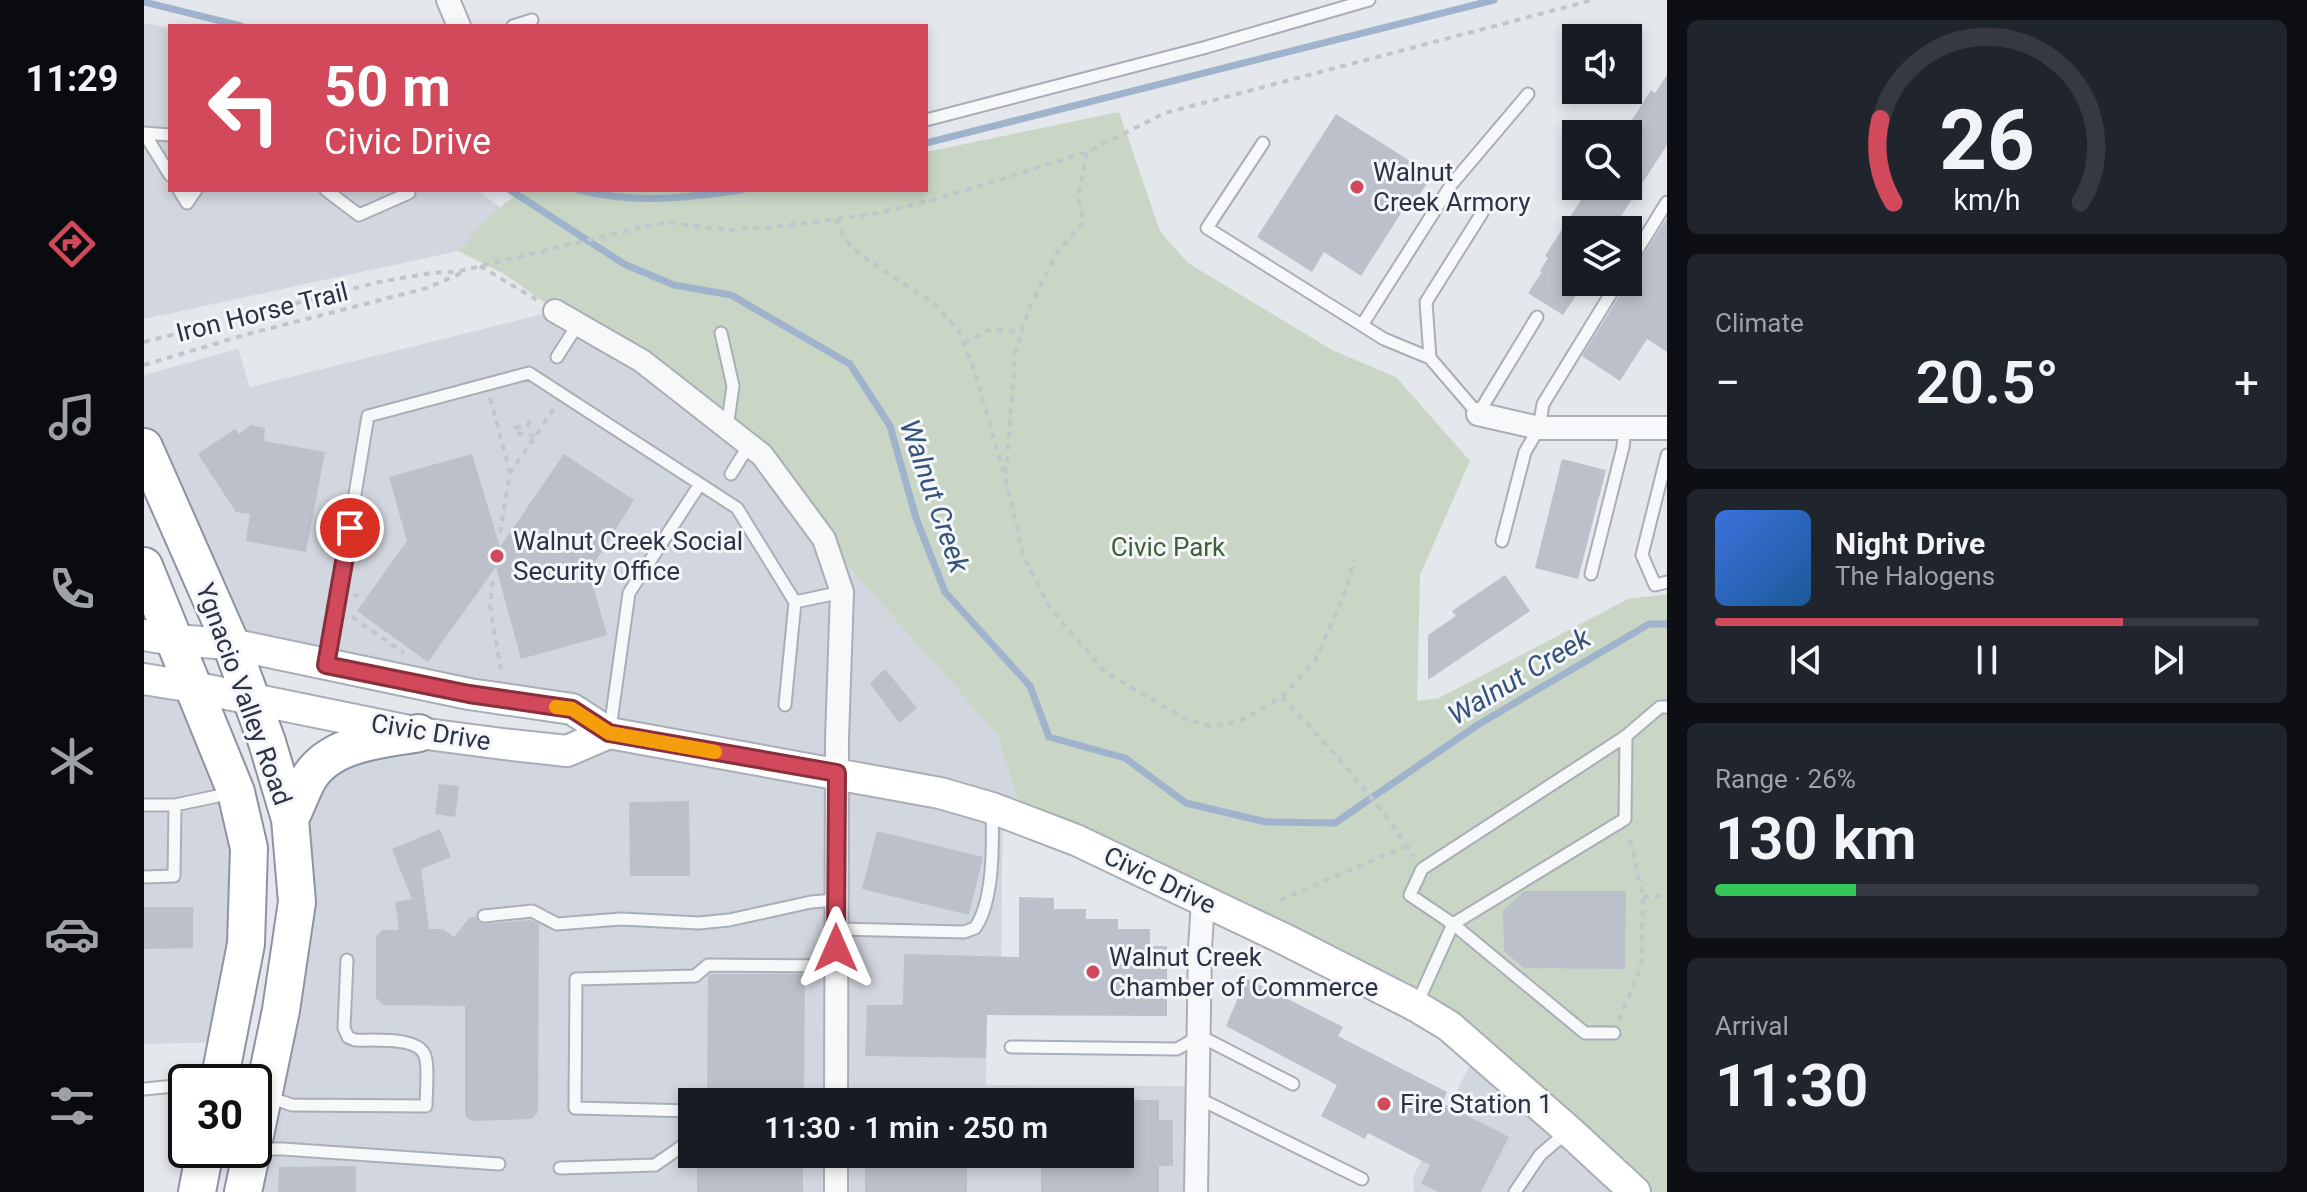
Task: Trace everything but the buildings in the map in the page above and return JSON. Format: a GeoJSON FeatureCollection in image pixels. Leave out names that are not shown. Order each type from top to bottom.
{"type":"FeatureCollection","features":[{"type":"Feature","properties":{"kind":"highway","name":"Ygnacio Valley Road"},"geometry":{"type":"LineString","coordinates":[[144,447],[231,644],[269,748],[290,819],[297,902],[270,1064]]}},
{"type":"Feature","properties":{"kind":"highway","name":"Ygnacio Valley Road"},"geometry":{"type":"LineString","coordinates":[[144,566],[159,637],[193,687],[236,792],[249,848],[246,944],[223,1064]]}},
{"type":"Feature","properties":{"kind":"highway"},"geometry":{"type":"LineString","coordinates":[[290,819],[310,777],[329,758],[359,745],[419,733]]}},
{"type":"Feature","properties":{"kind":"highway"},"geometry":{"type":"LineString","coordinates":[[197,1192],[202,1168]]}},
{"type":"Feature","properties":{"kind":"highway"},"geometry":{"type":"LineString","coordinates":[[243,1192],[249,1168]]}},
{"type":"Feature","properties":{"kind":"main road","name":"Civic Drive"},"geometry":{"type":"LineString","coordinates":[[159,637],[231,644],[469,694],[572,709],[609,733],[940,793],[992,808],[1076,840],[1416,1006],[1449,1026],[1635,1192]]}},
{"type":"Feature","properties":{"kind":"main road","name":"Civic Drive"},"geometry":{"type":"LineString","coordinates":[[144,679],[419,733],[567,751],[609,733]]}},
{"type":"Feature","properties":{"kind":"street"},"geometry":{"type":"LineString","coordinates":[[448,0],[459,24]]}},
{"type":"Feature","properties":{"kind":"street"},"geometry":{"type":"LineString","coordinates":[[555,311],[642,361],[762,455],[824,539],[842,592],[837,773],[836,1088]]}},
{"type":"Feature","properties":{"kind":"street"},"geometry":{"type":"LineString","coordinates":[[1478,414],[1539,428],[1667,428]]}},
{"type":"Feature","properties":{"kind":"street"},"geometry":{"type":"LineString","coordinates":[[1196,1192],[1203,902]]}},
{"type":"Feature","properties":{"kind":"street"},"geometry":{"type":"LineString","coordinates":[[836,1168],[836,1192]]}},
{"type":"Feature","properties":{"kind":"lane"},"geometry":{"type":"LineString","coordinates":[[928,119],[1203,48],[1369,0]]}},
{"type":"Feature","properties":{"kind":"lane"},"geometry":{"type":"LineString","coordinates":[[519,24],[532,20]]}},
{"type":"Feature","properties":{"kind":"lane"},"geometry":{"type":"LineString","coordinates":[[1362,325],[1451,185],[1528,94]]}},
{"type":"Feature","properties":{"kind":"lane"},"geometry":{"type":"LineString","coordinates":[[144,133],[168,135]]}},
{"type":"Feature","properties":{"kind":"lane"},"geometry":{"type":"LineString","coordinates":[[144,133],[168,172]]}},
{"type":"Feature","properties":{"kind":"lane"},"geometry":{"type":"LineString","coordinates":[[1263,143],[1207,228],[1384,339],[1430,358],[1478,414],[1537,317]]}},
{"type":"Feature","properties":{"kind":"lane"},"geometry":{"type":"LineString","coordinates":[[180,192],[187,203],[195,192]]}},
{"type":"Feature","properties":{"kind":"lane"},"geometry":{"type":"LineString","coordinates":[[329,192],[359,215],[407,192]]}},
{"type":"Feature","properties":{"kind":"lane"},"geometry":{"type":"LineString","coordinates":[[1642,242],[1667,202]]}},
{"type":"Feature","properties":{"kind":"lane"},"geometry":{"type":"LineString","coordinates":[[1430,358],[1426,302],[1482,213]]}},
{"type":"Feature","properties":{"kind":"lane"},"geometry":{"type":"LineString","coordinates":[[1502,541],[1525,452],[1539,428],[1543,404],[1609,296]]}},
{"type":"Feature","properties":{"kind":"lane"},"geometry":{"type":"LineString","coordinates":[[557,357],[578,324]]}},
{"type":"Feature","properties":{"kind":"lane"},"geometry":{"type":"LineString","coordinates":[[721,333],[733,386],[727,428]]}},
{"type":"Feature","properties":{"kind":"lane"},"geometry":{"type":"LineString","coordinates":[[326,665],[368,416],[529,373],[737,508],[795,602],[785,705]]}},
{"type":"Feature","properties":{"kind":"lane"},"geometry":{"type":"LineString","coordinates":[[1591,574],[1625,428]]}},
{"type":"Feature","properties":{"kind":"lane"},"geometry":{"type":"LineString","coordinates":[[731,474],[749,445]]}},
{"type":"Feature","properties":{"kind":"lane"},"geometry":{"type":"LineString","coordinates":[[1667,455],[1642,555],[1655,585],[1667,582]]}},
{"type":"Feature","properties":{"kind":"lane"},"geometry":{"type":"LineString","coordinates":[[609,733],[629,593],[700,484]]}},
{"type":"Feature","properties":{"kind":"lane"},"geometry":{"type":"LineString","coordinates":[[795,602],[842,592]]}},
{"type":"Feature","properties":{"kind":"lane"},"geometry":{"type":"LineString","coordinates":[[1614,1033],[1585,1033],[1453,924],[1410,895],[1422,869],[1626,736],[1660,707],[1667,707]]}},
{"type":"Feature","properties":{"kind":"lane"},"geometry":{"type":"LineString","coordinates":[[1416,1006],[1453,924],[1625,819],[1626,736]]}},
{"type":"Feature","properties":{"kind":"lane"},"geometry":{"type":"LineString","coordinates":[[144,805],[175,805],[236,792]]}},
{"type":"Feature","properties":{"kind":"lane"},"geometry":{"type":"LineString","coordinates":[[144,877],[174,876],[175,805]]}},
{"type":"Feature","properties":{"kind":"lane"},"geometry":{"type":"LineString","coordinates":[[836,929],[964,932],[975,928],[984,911],[994,849],[992,808]]}},
{"type":"Feature","properties":{"kind":"lane"},"geometry":{"type":"LineString","coordinates":[[484,916],[532,911],[557,924],[621,919],[699,923],[836,900]]}},
{"type":"Feature","properties":{"kind":"lane"},"geometry":{"type":"LineString","coordinates":[[272,1099],[292,1105],[426,1106],[426,1056],[419,1046],[410,1042],[355,1040],[348,1037],[344,1028],[347,960]]}},
{"type":"Feature","properties":{"kind":"lane"},"geometry":{"type":"LineString","coordinates":[[678,1111],[575,1108],[576,979],[695,976],[708,965],[836,966]]}},
{"type":"Feature","properties":{"kind":"lane"},"geometry":{"type":"LineString","coordinates":[[1011,1047],[1177,1049],[1200,1036],[1293,1084]]}},
{"type":"Feature","properties":{"kind":"lane"},"geometry":{"type":"LineString","coordinates":[[144,1089],[168,1087]]}},
{"type":"Feature","properties":{"kind":"lane"},"geometry":{"type":"LineString","coordinates":[[1198,1098],[1362,1179]]}},
{"type":"Feature","properties":{"kind":"lane"},"geometry":{"type":"LineString","coordinates":[[1515,1192],[1540,1155],[1569,1131]]}},
{"type":"Feature","properties":{"kind":"lane"},"geometry":{"type":"LineString","coordinates":[[272,1149],[499,1164]]}},
{"type":"Feature","properties":{"kind":"lane"},"geometry":{"type":"LineString","coordinates":[[560,1168],[655,1165],[678,1149]]}},
{"type":"Feature","properties":{"kind":"path"},"geometry":{"type":"LineString","coordinates":[[144,365],[248,334],[427,288],[480,266],[655,224],[673,223],[727,230],[763,228],[869,215],[941,198],[1087,152],[1165,113],[1593,0]]}},
{"type":"Feature","properties":{"kind":"path"},"geometry":{"type":"LineString","coordinates":[[1005,477],[1015,354],[1029,309],[1056,254],[1084,221],[1078,198],[1087,152]]}},
{"type":"Feature","properties":{"kind":"path"},"geometry":{"type":"LineString","coordinates":[[836,219],[852,248],[935,304],[959,332],[974,369],[1005,477],[1023,555],[1050,608],[1105,672],[1187,720],[1210,726],[1238,722],[1282,697],[1315,661],[1342,600],[1354,560]]}},
{"type":"Feature","properties":{"kind":"path"},"geometry":{"type":"LineString","coordinates":[[480,266],[555,311]]}},
{"type":"Feature","properties":{"kind":"path","name":"Iron Horse Trail"},"geometry":{"type":"LineString","coordinates":[[144,342],[379,282],[480,266]]}},
{"type":"Feature","properties":{"kind":"path"},"geometry":{"type":"LineString","coordinates":[[963,343],[989,330],[1022,332]]}},
{"type":"Feature","properties":{"kind":"path"},"geometry":{"type":"LineString","coordinates":[[486,385],[510,473],[500,533]]}},
{"type":"Feature","properties":{"kind":"path"},"geometry":{"type":"LineString","coordinates":[[510,473],[563,395]]}},
{"type":"Feature","properties":{"kind":"path"},"geometry":{"type":"LineString","coordinates":[[530,421],[528,425],[515,428],[516,433],[536,436]]}},
{"type":"Feature","properties":{"kind":"path"},"geometry":{"type":"LineString","coordinates":[[493,581],[490,606],[501,670]]}},
{"type":"Feature","properties":{"kind":"path"},"geometry":{"type":"LineString","coordinates":[[350,616],[414,660]]}},
{"type":"Feature","properties":{"kind":"path"},"geometry":{"type":"LineString","coordinates":[[1280,900],[1407,846],[1327,745],[1282,697]]}},
{"type":"Feature","properties":{"kind":"path"},"geometry":{"type":"LineString","coordinates":[[1614,1033],[1641,967],[1643,897],[1625,819]]}},
{"type":"Feature","properties":{"kind":"path"},"geometry":{"type":"LineString","coordinates":[[1643,897],[1667,896]]}},
{"type":"Feature","properties":{"kind":"shaded area"},"geometry":{"type":"Polygon","coordinates":[[[144,23],[168,28],[168,192],[480,192],[500,207],[458,251],[144,319],[144,23]]]}},
{"type":"Feature","properties":{"kind":"shaded area"},"geometry":{"type":"Polygon","coordinates":[[[555,311],[762,455],[824,539],[997,734],[1024,820],[1004,813],[1001,997],[987,997],[986,1085],[1199,1086],[1196,1192],[243,1192],[246,1168],[272,1168],[272,1064],[259,1064],[290,819],[337,753],[503,744],[608,733],[231,644],[144,447],[144,375],[238,349],[250,387],[555,311]]]}},
{"type":"Feature","properties":{"kind":"shaded area"},"geometry":{"type":"Polygon","coordinates":[[[144,679],[193,687],[236,792],[228,1042],[144,1044],[144,679]]]}},
{"type":"Feature","properties":{"kind":"shaded area"},"geometry":{"type":"Polygon","coordinates":[[[1477,1051],[1635,1192],[1414,1192],[1413,1177],[1477,1051]]]}},
{"type":"Feature","properties":{"kind":"green space","name":"Civic Park"},"geometry":{"type":"Polygon","coordinates":[[[1119,112],[1160,231],[1188,263],[1332,350],[1396,377],[1470,461],[1420,575],[1417,701],[1439,698],[1628,599],[1667,594],[1667,1192],[1635,1192],[1449,1026],[1024,820],[997,734],[824,539],[762,455],[504,274],[458,251],[498,209],[523,192],[928,192],[928,152],[1119,112]]]}},
{"type":"Feature","properties":{"kind":"waterway"},"geometry":{"type":"LineString","coordinates":[[928,142],[1494,0]]}},
{"type":"Feature","properties":{"kind":"waterway","name":"Walnut Creek"},"geometry":{"type":"LineString","coordinates":[[144,2],[233,24]]}},
{"type":"Feature","properties":{"kind":"waterway","name":"Walnut Creek"},"geometry":{"type":"LineString","coordinates":[[513,192],[624,264],[674,285],[731,295],[850,364],[890,426],[916,518],[945,592],[1030,686],[1049,737],[1125,758],[1186,803],[1266,822],[1335,823],[1479,724],[1649,624],[1667,624]]}},
{"type":"Feature","properties":{"kind":"waterway"},"geometry":{"type":"LineString","coordinates":[[589,192],[640,198],[724,192]]}},
{"type":"Feature","properties":{"kind":"slow traffic"},"geometry":{"type":"LineString","coordinates":[[556,707],[572,709],[609,733],[715,752]]}},
{"type":"Feature","properties":{"kind":"place","name":"Walnut Creek Armory"},"geometry":{"type":"Point","coordinates":[1357,187]}},
{"type":"Feature","properties":{"kind":"place","name":"Walnut Creek Social Security Office"},"geometry":{"type":"Point","coordinates":[497,556]}},
{"type":"Feature","properties":{"kind":"place","name":"Walnut Creek Chamber of Commerce"},"geometry":{"type":"Point","coordinates":[1093,972]}},
{"type":"Feature","properties":{"kind":"place","name":"Fire Station 1"},"geometry":{"type":"Point","coordinates":[1384,1104]}},
{"type":"Feature","properties":{"kind":"route"},"geometry":{"type":"LineString","coordinates":[[350,528],[326,665],[469,694],[572,709],[609,733],[837,773],[836,948]]}}]}
